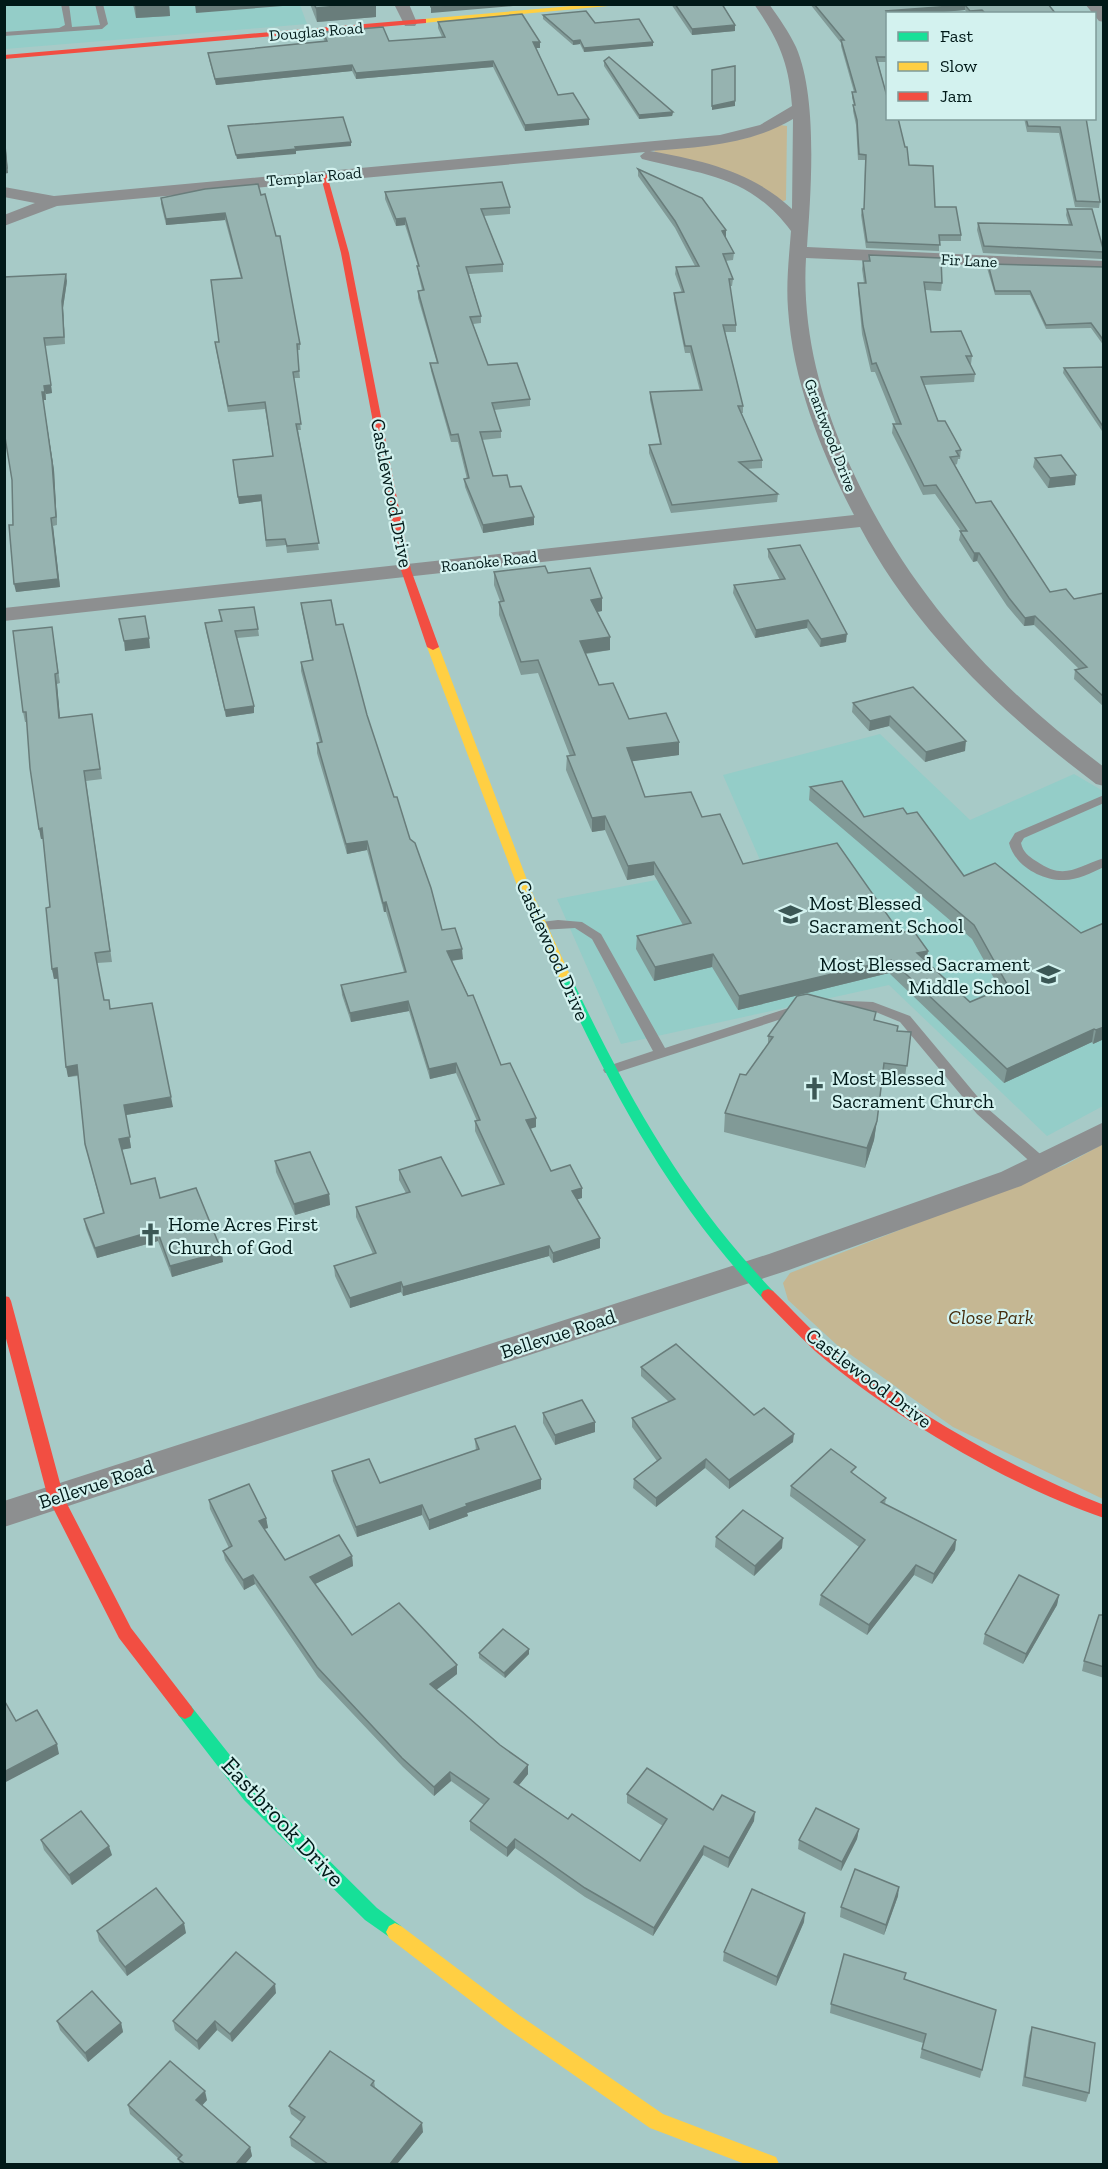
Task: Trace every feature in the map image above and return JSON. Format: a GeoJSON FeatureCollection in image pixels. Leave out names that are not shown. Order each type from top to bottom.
{"type":"FeatureCollection","features":[{"type":"Feature","properties":{"kind":"street"},"geometry":{"type":"LineString","coordinates":[[401,4],[410,22]]}},
{"type":"Feature","properties":{"kind":"street","name":"Douglas Road"},"geometry":{"type":"LineString","coordinates":[[4,57],[627,4]]}},
{"type":"Feature","properties":{"kind":"street","name":"Grantwood Drive"},"geometry":{"type":"LineString","coordinates":[[761,4],[789,48],[798,81],[802,164],[797,312],[800,342],[810,384],[838,463],[866,520],[922,606],[975,669],[1038,729],[1104,778]]}},
{"type":"Feature","properties":{"kind":"street"},"geometry":{"type":"LineString","coordinates":[[1092,4],[1104,18]]}},
{"type":"Feature","properties":{"kind":"street","name":"Templar Road"},"geometry":{"type":"LineString","coordinates":[[4,192],[54,201],[734,138],[776,124],[800,108]]}},
{"type":"Feature","properties":{"kind":"street","name":"Templar Road"},"geometry":{"type":"LineString","coordinates":[[575,154],[646,156],[698,166],[724,174],[747,183],[775,202],[799,230]]}},
{"type":"Feature","properties":{"kind":"street","name":"Castlewood Drive"},"geometry":{"type":"LineString","coordinates":[[323,175],[345,253],[406,570],[501,833],[610,1071],[652,1146],[745,1272],[826,1351],[899,1404],[967,1448],[1059,1495],[1104,1512]]}},
{"type":"Feature","properties":{"kind":"street","name":"Templar Road"},"geometry":{"type":"LineString","coordinates":[[4,221],[54,201]]}},
{"type":"Feature","properties":{"kind":"street","name":"Fir Lane"},"geometry":{"type":"LineString","coordinates":[[798,252],[1104,266]]}},
{"type":"Feature","properties":{"kind":"street","name":"Roanoke Road"},"geometry":{"type":"LineString","coordinates":[[4,615],[866,520]]}},
{"type":"Feature","properties":{"kind":"street","name":"Bellevue Road"},"geometry":{"type":"LineString","coordinates":[[4,1514],[745,1272],[1011,1179],[1104,1132]]}},
{"type":"Feature","properties":{"kind":"street","name":"Eastbrook Drive"},"geometry":{"type":"LineString","coordinates":[[4,1301],[56,1498],[125,1633],[250,1794],[371,1914],[513,2020],[657,2121],[769,2164]]}},
{"type":"Feature","properties":{"kind":"lane"},"geometry":{"type":"LineString","coordinates":[[60,30],[69,26],[65,4]]}},
{"type":"Feature","properties":{"kind":"lane"},"geometry":{"type":"LineString","coordinates":[[4,34],[102,27],[104,24],[99,4]]}},
{"type":"Feature","properties":{"kind":"lane"},"geometry":{"type":"LineString","coordinates":[[1104,798],[1019,836],[1015,843],[1020,856],[1052,876],[1072,876],[1104,862]]}},
{"type":"Feature","properties":{"kind":"lane"},"geometry":{"type":"LineString","coordinates":[[542,926],[569,923],[587,927],[597,937],[661,1053]]}},
{"type":"Feature","properties":{"kind":"lane"},"geometry":{"type":"LineString","coordinates":[[610,1071],[793,1009],[834,1003],[873,1006],[905,1019],[982,1110],[1041,1163]]}},
{"type":"Feature","properties":{"kind":"shaded area"},"geometry":{"type":"Polygon","coordinates":[[[5,5],[300,5],[307,24],[5,49],[5,5]]]}},
{"type":"Feature","properties":{"kind":"shaded area"},"geometry":{"type":"Polygon","coordinates":[[[880,734],[970,820],[1074,774],[1103,791],[1103,1106],[1047,1136],[889,985],[621,1044],[557,899],[760,860],[723,775],[880,734]]]}},
{"type":"Feature","properties":{"kind":"green space"},"geometry":{"type":"Polygon","coordinates":[[[780,125],[787,126],[786,200],[782,202],[654,153],[655,150],[735,141],[780,125]]]}},
{"type":"Feature","properties":{"kind":"green space","name":"Close Park"},"geometry":{"type":"Polygon","coordinates":[[[1103,1144],[1103,1499],[953,1427],[837,1345],[788,1300],[783,1283],[790,1273],[1065,1165],[1103,1144]]]}},
{"type":"Feature","properties":{"kind":"building"},"geometry":{"type":"Polygon","coordinates":[[[314,4],[360,4],[316,8],[314,4]]]}},
{"type":"Feature","properties":{"kind":"building"},"geometry":{"type":"Polygon","coordinates":[[[430,4],[464,4],[431,7],[430,4]]]}},
{"type":"Feature","properties":{"kind":"building"},"geometry":{"type":"Polygon","coordinates":[[[675,4],[722,4],[735,25],[692,29],[675,4]]]}},
{"type":"Feature","properties":{"kind":"building"},"geometry":{"type":"Polygon","coordinates":[[[814,4],[1048,4],[1054,12],[970,11],[965,5],[886,11],[886,57],[876,57],[886,93],[886,120],[898,120],[905,147],[907,147],[909,165],[933,166],[935,207],[956,207],[961,235],[939,235],[940,245],[867,242],[862,209],[864,209],[866,155],[859,154],[857,120],[852,92],[856,92],[841,40],[844,40],[814,4]]]}},
{"type":"Feature","properties":{"kind":"building"},"geometry":{"type":"Polygon","coordinates":[[[586,11],[595,23],[639,19],[653,42],[584,48],[580,40],[573,41],[543,15],[586,11]]]}},
{"type":"Feature","properties":{"kind":"building"},"geometry":{"type":"Polygon","coordinates":[[[522,14],[540,42],[533,42],[558,95],[573,93],[589,119],[525,125],[493,61],[356,73],[352,65],[215,79],[208,53],[327,41],[323,32],[383,27],[389,41],[445,37],[438,22],[522,14]]]}},
{"type":"Feature","properties":{"kind":"building"},"geometry":{"type":"Polygon","coordinates":[[[609,57],[673,112],[639,115],[604,61],[609,57]]]}},
{"type":"Feature","properties":{"kind":"building"},"geometry":{"type":"Polygon","coordinates":[[[735,66],[735,101],[712,106],[712,70],[735,66]]]}},
{"type":"Feature","properties":{"kind":"building"},"geometry":{"type":"Polygon","coordinates":[[[343,117],[351,142],[236,155],[228,126],[343,117]]]}},
{"type":"Feature","properties":{"kind":"building"},"geometry":{"type":"Polygon","coordinates":[[[1026,120],[1086,120],[1100,202],[1076,201],[1060,127],[1028,126],[1026,120]]]}},
{"type":"Feature","properties":{"kind":"building"},"geometry":{"type":"Polygon","coordinates":[[[4,134],[7,168],[4,168],[4,134]]]}},
{"type":"Feature","properties":{"kind":"building"},"geometry":{"type":"Polygon","coordinates":[[[638,169],[702,198],[726,230],[722,231],[734,253],[723,254],[733,279],[729,279],[736,325],[723,325],[743,406],[738,406],[762,460],[739,462],[778,494],[672,505],[649,445],[661,444],[650,392],[702,390],[691,346],[685,346],[674,293],[684,292],[676,267],[699,266],[675,221],[638,169]]]}},
{"type":"Feature","properties":{"kind":"building"},"geometry":{"type":"Polygon","coordinates":[[[502,182],[510,207],[481,209],[503,264],[466,267],[481,316],[470,317],[488,365],[517,363],[530,399],[492,403],[501,431],[480,432],[493,476],[507,475],[510,487],[521,486],[534,517],[483,525],[464,479],[469,478],[458,434],[451,435],[430,363],[438,363],[418,291],[424,290],[405,218],[396,219],[385,192],[502,182]]]}},
{"type":"Feature","properties":{"kind":"building"},"geometry":{"type":"Polygon","coordinates":[[[258,184],[261,195],[265,194],[276,236],[280,236],[300,344],[297,344],[299,371],[293,372],[301,424],[296,424],[319,543],[287,546],[285,539],[266,540],[261,495],[238,497],[233,460],[273,456],[265,402],[228,406],[215,342],[219,342],[211,280],[242,278],[225,213],[166,219],[161,198],[205,189],[258,184]]]}},
{"type":"Feature","properties":{"kind":"building"},"geometry":{"type":"Polygon","coordinates":[[[1067,209],[1092,209],[1104,252],[984,246],[978,223],[1072,225],[1067,209]]]}},
{"type":"Feature","properties":{"kind":"building"},"geometry":{"type":"Polygon","coordinates":[[[869,255],[941,258],[942,283],[924,282],[931,332],[961,331],[972,356],[966,356],[975,374],[921,377],[938,421],[945,421],[961,450],[956,451],[959,456],[950,457],[976,503],[991,501],[1050,592],[1066,589],[1074,599],[1104,593],[1104,697],[1075,670],[1087,667],[1035,616],[1025,618],[1009,598],[979,553],[974,553],[960,531],[967,531],[936,485],[924,486],[893,424],[901,424],[876,363],[872,364],[863,326],[858,283],[866,283],[863,261],[870,261],[869,255]]]}},
{"type":"Feature","properties":{"kind":"building"},"geometry":{"type":"Polygon","coordinates":[[[988,264],[1104,267],[1104,341],[1091,323],[1046,325],[1030,291],[995,291],[988,264]]]}},
{"type":"Feature","properties":{"kind":"building"},"geometry":{"type":"Polygon","coordinates":[[[66,274],[62,301],[64,337],[44,338],[51,385],[44,386],[45,392],[42,392],[52,462],[56,517],[51,518],[58,579],[14,584],[9,525],[13,525],[12,480],[4,431],[4,277],[66,274]]]}},
{"type":"Feature","properties":{"kind":"building"},"geometry":{"type":"Polygon","coordinates":[[[1104,367],[1104,428],[1064,368],[1104,367]]]}},
{"type":"Feature","properties":{"kind":"building"},"geometry":{"type":"Polygon","coordinates":[[[1061,455],[1076,475],[1050,478],[1035,458],[1061,455]]]}},
{"type":"Feature","properties":{"kind":"building"},"geometry":{"type":"Polygon","coordinates":[[[800,545],[847,634],[821,639],[808,620],[756,630],[734,585],[785,579],[768,549],[800,545]]]}},
{"type":"Feature","properties":{"kind":"building"},"geometry":{"type":"Polygon","coordinates":[[[545,566],[548,573],[590,568],[602,598],[591,600],[610,637],[580,641],[599,685],[613,683],[629,719],[666,713],[679,742],[627,748],[645,797],[691,792],[702,817],[720,814],[743,864],[837,843],[900,933],[913,930],[928,951],[917,953],[970,1002],[1008,986],[974,925],[810,787],[842,781],[864,817],[903,808],[907,814],[917,812],[964,876],[995,863],[1081,933],[1104,923],[1104,1027],[1094,1029],[1007,1069],[891,960],[739,996],[713,954],[655,967],[637,936],[691,923],[654,862],[628,866],[605,816],[592,818],[567,756],[575,755],[538,660],[521,662],[499,602],[504,601],[494,572],[545,566]]]}},
{"type":"Feature","properties":{"kind":"building"},"geometry":{"type":"Polygon","coordinates":[[[331,600],[336,625],[343,624],[367,715],[394,797],[397,797],[410,839],[415,843],[431,888],[442,930],[455,928],[462,949],[447,951],[468,996],[473,995],[501,1065],[510,1063],[528,1101],[536,1118],[526,1120],[551,1171],[570,1165],[582,1188],[572,1191],[600,1238],[553,1253],[549,1246],[403,1287],[401,1282],[350,1298],[334,1266],[376,1253],[356,1207],[410,1192],[399,1170],[441,1157],[462,1196],[504,1184],[475,1121],[480,1120],[456,1063],[429,1069],[408,1001],[350,1013],[341,985],[406,972],[386,902],[383,903],[367,841],[346,844],[317,743],[322,742],[301,662],[313,660],[301,603],[331,600]]]}},
{"type":"Feature","properties":{"kind":"building"},"geometry":{"type":"Polygon","coordinates":[[[254,607],[258,629],[235,631],[254,706],[225,710],[205,623],[222,621],[219,610],[254,607]]]}},
{"type":"Feature","properties":{"kind":"building"},"geometry":{"type":"Polygon","coordinates":[[[145,616],[149,638],[124,641],[119,619],[145,616]]]}},
{"type":"Feature","properties":{"kind":"building"},"geometry":{"type":"Polygon","coordinates":[[[52,627],[58,673],[55,674],[59,718],[92,714],[100,769],[84,771],[110,951],[95,953],[104,1000],[109,1000],[110,1009],[152,1003],[171,1097],[124,1105],[130,1137],[119,1139],[131,1184],[155,1178],[160,1198],[196,1188],[222,1252],[170,1266],[157,1230],[95,1248],[84,1219],[104,1213],[85,1144],[77,1065],[66,1067],[57,968],[52,969],[46,908],[50,907],[42,828],[39,829],[30,768],[26,712],[23,712],[13,631],[52,627]]]}},
{"type":"Feature","properties":{"kind":"building"},"geometry":{"type":"Polygon","coordinates":[[[913,687],[966,741],[926,752],[890,716],[870,721],[853,703],[913,687]]]}},
{"type":"Feature","properties":{"kind":"building","name":"Most Blessed Sacrament Church"},"geometry":{"type":"Polygon","coordinates":[[[807,994],[876,1012],[874,1020],[898,1026],[897,1031],[911,1032],[907,1066],[884,1063],[877,1121],[867,1148],[725,1113],[740,1074],[746,1075],[773,1037],[768,1036],[797,996],[807,994]]]}},
{"type":"Feature","properties":{"kind":"building"},"geometry":{"type":"Polygon","coordinates":[[[310,1152],[329,1194],[294,1204],[275,1161],[310,1152]]]}},
{"type":"Feature","properties":{"kind":"building"},"geometry":{"type":"Polygon","coordinates":[[[676,1344],[754,1415],[764,1408],[794,1434],[729,1480],[706,1459],[656,1498],[634,1479],[661,1458],[632,1418],[675,1399],[641,1367],[676,1344]]]}},
{"type":"Feature","properties":{"kind":"building"},"geometry":{"type":"Polygon","coordinates":[[[582,1400],[595,1422],[555,1435],[543,1413],[582,1400]]]}},
{"type":"Feature","properties":{"kind":"building"},"geometry":{"type":"Polygon","coordinates":[[[515,1426],[541,1479],[466,1504],[467,1506],[429,1520],[422,1505],[356,1527],[332,1471],[369,1459],[380,1483],[479,1449],[475,1439],[515,1426]]]}},
{"type":"Feature","properties":{"kind":"building"},"geometry":{"type":"Polygon","coordinates":[[[831,1449],[856,1467],[851,1472],[886,1498],[881,1502],[956,1540],[934,1574],[916,1565],[869,1625],[821,1595],[865,1540],[791,1486],[831,1449]]]}},
{"type":"Feature","properties":{"kind":"building"},"geometry":{"type":"Polygon","coordinates":[[[249,1484],[266,1518],[259,1521],[285,1560],[339,1535],[352,1556],[310,1577],[352,1635],[399,1603],[457,1665],[430,1684],[500,1745],[528,1765],[514,1782],[568,1819],[572,1814],[640,1861],[667,1819],[627,1794],[647,1768],[713,1810],[722,1795],[755,1812],[729,1858],[704,1846],[654,1928],[585,1888],[515,1839],[507,1848],[470,1821],[489,1799],[450,1772],[434,1787],[402,1758],[317,1667],[253,1575],[243,1580],[223,1551],[232,1546],[209,1500],[249,1484]]]}},
{"type":"Feature","properties":{"kind":"building"},"geometry":{"type":"Polygon","coordinates":[[[743,1510],[783,1538],[755,1566],[716,1537],[743,1510]]]}},
{"type":"Feature","properties":{"kind":"building"},"geometry":{"type":"Polygon","coordinates":[[[1019,1575],[1059,1595],[1026,1654],[985,1634],[1019,1575]]]}},
{"type":"Feature","properties":{"kind":"building"},"geometry":{"type":"Polygon","coordinates":[[[1099,1615],[1104,1615],[1104,1667],[1084,1661],[1099,1615]]]}},
{"type":"Feature","properties":{"kind":"building"},"geometry":{"type":"Polygon","coordinates":[[[503,1629],[529,1649],[504,1673],[479,1653],[503,1629]]]}},
{"type":"Feature","properties":{"kind":"building"},"geometry":{"type":"Polygon","coordinates":[[[4,1700],[16,1721],[37,1710],[57,1744],[4,1772],[4,1700]]]}},
{"type":"Feature","properties":{"kind":"building"},"geometry":{"type":"Polygon","coordinates":[[[816,1808],[859,1829],[842,1862],[799,1840],[816,1808]]]}},
{"type":"Feature","properties":{"kind":"building"},"geometry":{"type":"Polygon","coordinates":[[[81,1811],[109,1846],[69,1875],[41,1840],[81,1811]]]}},
{"type":"Feature","properties":{"kind":"building"},"geometry":{"type":"Polygon","coordinates":[[[855,1869],[899,1887],[886,1925],[841,1907],[855,1869]]]}},
{"type":"Feature","properties":{"kind":"building"},"geometry":{"type":"Polygon","coordinates":[[[156,1888],[184,1923],[125,1967],[97,1931],[156,1888]]]}},
{"type":"Feature","properties":{"kind":"building"},"geometry":{"type":"Polygon","coordinates":[[[752,1889],[805,1913],[777,1977],[724,1952],[752,1889]]]}},
{"type":"Feature","properties":{"kind":"building"},"geometry":{"type":"Polygon","coordinates":[[[236,1952],[275,1984],[230,2034],[215,2021],[197,2041],[173,2021],[236,1952]]]}},
{"type":"Feature","properties":{"kind":"building"},"geometry":{"type":"Polygon","coordinates":[[[844,1954],[906,1973],[904,1979],[996,2010],[982,2070],[922,2049],[926,2034],[831,2004],[844,1954]]]}},
{"type":"Feature","properties":{"kind":"building"},"geometry":{"type":"Polygon","coordinates":[[[92,1991],[121,2023],[85,2053],[57,2021],[92,1991]]]}},
{"type":"Feature","properties":{"kind":"building"},"geometry":{"type":"Polygon","coordinates":[[[1032,2027],[1095,2043],[1089,2093],[1025,2077],[1032,2027]]]}},
{"type":"Feature","properties":{"kind":"building"},"geometry":{"type":"Polygon","coordinates":[[[330,2051],[374,2081],[371,2085],[422,2123],[390,2164],[328,2164],[290,2137],[305,2117],[289,2106],[330,2051]]]}},
{"type":"Feature","properties":{"kind":"building"},"geometry":{"type":"Polygon","coordinates":[[[170,2061],[205,2091],[196,2100],[250,2147],[236,2164],[185,2164],[178,2159],[182,2155],[128,2105],[170,2061]]]}},
{"type":"Feature","properties":{"kind":"traffic: fast"},"geometry":{"type":"LineString","coordinates":[[564,975],[605,1061],[677,1185],[735,1260],[768,1295]]}},
{"type":"Feature","properties":{"kind":"traffic: fast"},"geometry":{"type":"LineString","coordinates":[[185,1711],[250,1794],[371,1914],[395,1932]]}},
{"type":"Feature","properties":{"kind":"traffic: slow"},"geometry":{"type":"LineString","coordinates":[[423,21],[627,4]]}},
{"type":"Feature","properties":{"kind":"traffic: slow"},"geometry":{"type":"LineString","coordinates":[[433,647],[524,888],[564,975]]}},
{"type":"Feature","properties":{"kind":"traffic: slow"},"geometry":{"type":"LineString","coordinates":[[395,1932],[512,2021],[657,2121],[769,2164]]}},
{"type":"Feature","properties":{"kind":"traffic: jam"},"geometry":{"type":"LineString","coordinates":[[4,57],[423,21]]}},
{"type":"Feature","properties":{"kind":"traffic: jam"},"geometry":{"type":"LineString","coordinates":[[323,175],[345,253],[406,570],[433,647]]}},
{"type":"Feature","properties":{"kind":"traffic: jam"},"geometry":{"type":"LineString","coordinates":[[768,1295],[827,1352],[925,1422],[1030,1480],[1104,1512]]}},
{"type":"Feature","properties":{"kind":"traffic: jam"},"geometry":{"type":"LineString","coordinates":[[4,1301],[56,1498],[125,1633],[185,1711]]}},
{"type":"Feature","properties":{"kind":"place","name":"Most Blessed Sacrament School"},"geometry":{"type":"Point","coordinates":[791,914]}},
{"type":"Feature","properties":{"kind":"place","name":"Most Blessed Sacrament Middle School"},"geometry":{"type":"Point","coordinates":[1048,975]}},
{"type":"Feature","properties":{"kind":"place","name":"Most Blessed Sacrament Church"},"geometry":{"type":"Point","coordinates":[814,1089]}},
{"type":"Feature","properties":{"kind":"place","name":"Home Acres First Church of God"},"geometry":{"type":"Point","coordinates":[150,1235]}}]}
